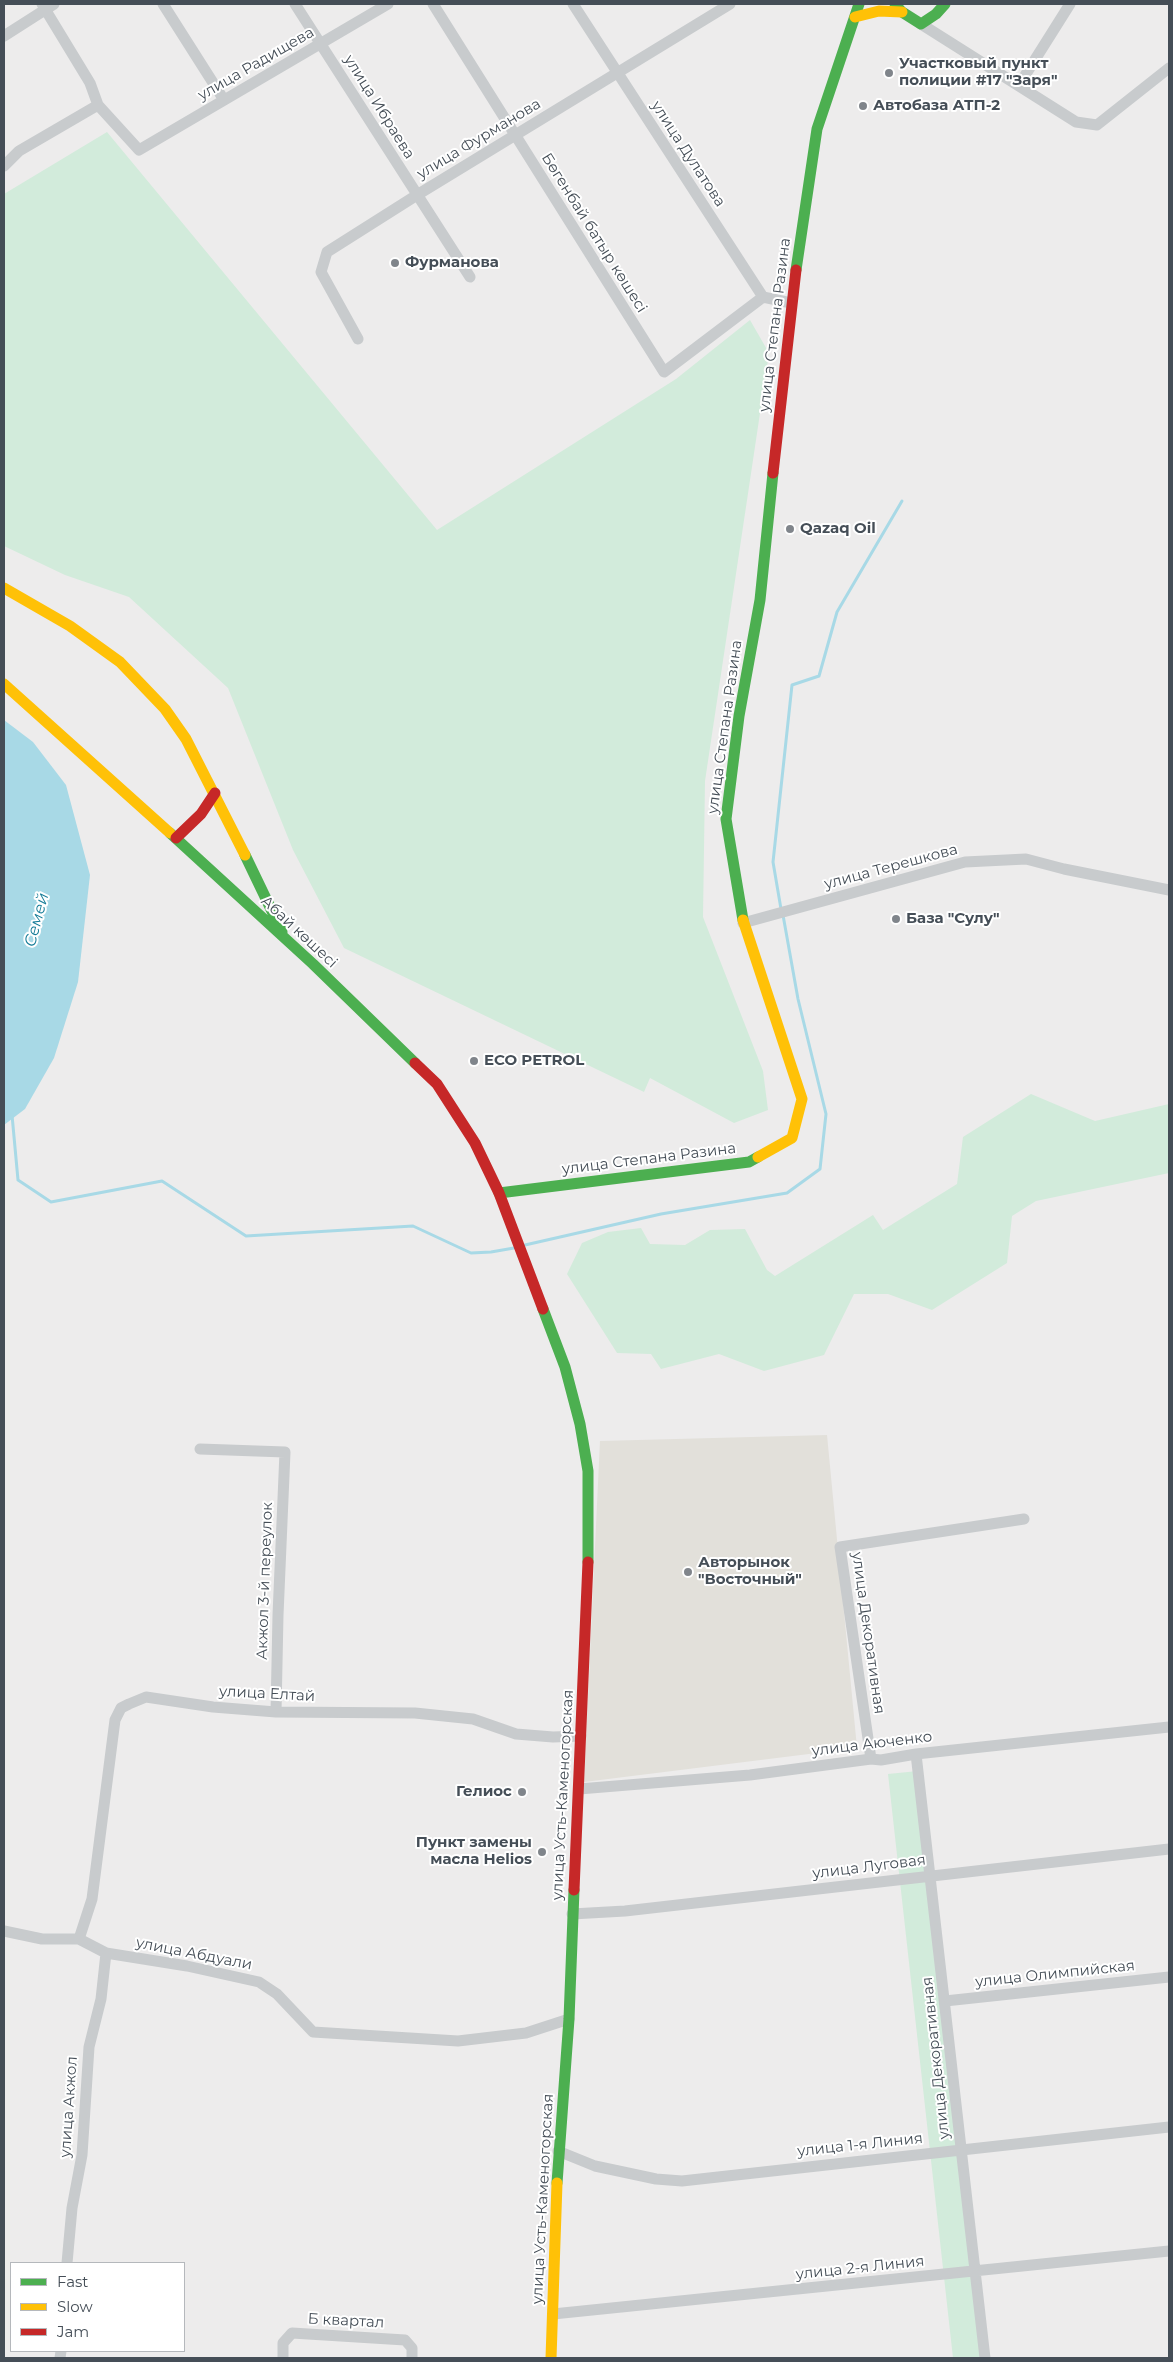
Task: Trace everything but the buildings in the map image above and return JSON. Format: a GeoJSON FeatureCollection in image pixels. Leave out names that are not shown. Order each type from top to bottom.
{"type":"FeatureCollection","features":[{"type":"Feature","properties":{"kind":"main road","name":"улица Степана Разина"},"geometry":{"type":"LineString","coordinates":[[499,1193],[631,1174],[749,1162],[792,1138],[802,1099],[743,923],[726,820],[739,716],[760,600],[791,303],[817,129],[859,4]]}},
{"type":"Feature","properties":{"kind":"main road"},"geometry":{"type":"LineString","coordinates":[[855,16],[899,8],[921,24],[936,14],[945,4]]}},
{"type":"Feature","properties":{"kind":"main road"},"geometry":{"type":"LineString","coordinates":[[4,588],[70,626],[120,662],[166,709],[186,739],[215,793],[286,941]]}},
{"type":"Feature","properties":{"kind":"main road","name":"Абай көшесі"},"geometry":{"type":"LineString","coordinates":[[4,684],[176,838],[437,1084],[475,1143],[499,1193],[517,1244]]}},
{"type":"Feature","properties":{"kind":"main road"},"geometry":{"type":"LineString","coordinates":[[176,838],[201,814],[215,793]]}},
{"type":"Feature","properties":{"kind":"main road","name":"улица Усть-Каменогорская"},"geometry":{"type":"LineString","coordinates":[[517,1244],[567,1374],[580,1424],[588,1471],[589,1541],[579,1789],[572,1914],[569,2019],[558,2151],[550,2358]]}},
{"type":"Feature","properties":{"kind":"street"},"geometry":{"type":"LineString","coordinates":[[163,4],[224,100]]}},
{"type":"Feature","properties":{"kind":"street","name":"улица Ибраева"},"geometry":{"type":"LineString","coordinates":[[296,4],[470,277]]}},
{"type":"Feature","properties":{"kind":"street","name":"улица Радищева"},"geometry":{"type":"LineString","coordinates":[[98,105],[139,150],[388,4]]}},
{"type":"Feature","properties":{"kind":"street","name":"Бөгенбай батыр көшесі"},"geometry":{"type":"LineString","coordinates":[[432,4],[664,372],[764,297]]}},
{"type":"Feature","properties":{"kind":"street","name":"улица Дулатова"},"geometry":{"type":"LineString","coordinates":[[573,4],[764,297]]}},
{"type":"Feature","properties":{"kind":"street","name":"улица Фурманова"},"geometry":{"type":"LineString","coordinates":[[358,339],[321,272],[328,252],[417,195],[730,4]]}},
{"type":"Feature","properties":{"kind":"street"},"geometry":{"type":"LineString","coordinates":[[1019,85],[1070,4]]}},
{"type":"Feature","properties":{"kind":"street"},"geometry":{"type":"LineString","coordinates":[[4,36],[47,5],[90,83],[98,105],[19,151],[4,166]]}},
{"type":"Feature","properties":{"kind":"street"},"geometry":{"type":"LineString","coordinates":[[921,24],[1076,122],[1097,125],[1169,68]]}},
{"type":"Feature","properties":{"kind":"street"},"geometry":{"type":"LineString","coordinates":[[764,297],[791,303]]}},
{"type":"Feature","properties":{"kind":"street","name":"улица Терешкова"},"geometry":{"type":"LineString","coordinates":[[743,923],[966,862],[1026,859],[1064,869],[1169,890]]}},
{"type":"Feature","properties":{"kind":"street","name":"Акжол 3-й переулок"},"geometry":{"type":"LineString","coordinates":[[200,1449],[285,1452],[276,1712]]}},
{"type":"Feature","properties":{"kind":"street","name":"улица Декоративная"},"geometry":{"type":"LineString","coordinates":[[871,1759],[840,1546],[1024,1519]]}},
{"type":"Feature","properties":{"kind":"street","name":"улица Елтай"},"geometry":{"type":"LineString","coordinates":[[79,1939],[92,1899],[115,1720],[120,1708],[146,1697],[213,1707],[276,1712],[415,1713],[473,1719],[516,1734],[553,1738],[581,1736]]}},
{"type":"Feature","properties":{"kind":"street","name":"улица Аюченко"},"geometry":{"type":"LineString","coordinates":[[579,1789],[750,1775],[871,1759],[881,1760],[916,1754],[1169,1727]]}},
{"type":"Feature","properties":{"kind":"street","name":"улица Декоративная"},"geometry":{"type":"LineString","coordinates":[[916,1754],[985,2358]]}},
{"type":"Feature","properties":{"kind":"street","name":"улица Луговая"},"geometry":{"type":"LineString","coordinates":[[572,1914],[625,1911],[1169,1849]]}},
{"type":"Feature","properties":{"kind":"street","name":"улица Абдуали"},"geometry":{"type":"LineString","coordinates":[[4,1931],[42,1939],[79,1939],[106,1953],[187,1966],[260,1982],[277,1994],[313,2032],[458,2041],[526,2033],[569,2019]]}},
{"type":"Feature","properties":{"kind":"street","name":"улица Акжол"},"geometry":{"type":"LineString","coordinates":[[66,2262],[72,2208],[82,2155],[89,2047],[101,1999],[106,1953]]}},
{"type":"Feature","properties":{"kind":"street","name":"улица Олимпийская"},"geometry":{"type":"LineString","coordinates":[[945,2001],[1169,1977]]}},
{"type":"Feature","properties":{"kind":"street","name":"улица 1-я Линия"},"geometry":{"type":"LineString","coordinates":[[558,2151],[595,2166],[656,2179],[682,2181],[1169,2127]]}},
{"type":"Feature","properties":{"kind":"street","name":"улица 2-я Линия"},"geometry":{"type":"LineString","coordinates":[[553,2314],[1169,2251]]}},
{"type":"Feature","properties":{"kind":"street","name":"Б квартал"},"geometry":{"type":"LineString","coordinates":[[283,2358],[283,2343],[292,2333],[405,2340],[412,2348],[412,2358]]}},
{"type":"Feature","properties":{"kind":"shaded area"},"geometry":{"type":"Polygon","coordinates":[[[827,1435],[857,1748],[584,1782],[600,1441],[827,1435]]]}},
{"type":"Feature","properties":{"kind":"green space"},"geometry":{"type":"Polygon","coordinates":[[[107,132],[437,530],[676,379],[750,320],[769,353],[705,781],[703,917],[763,1071],[768,1110],[734,1123],[650,1078],[644,1092],[344,948],[293,850],[228,688],[129,597],[65,575],[4,546],[4,194],[107,132]]]}},
{"type":"Feature","properties":{"kind":"green space"},"geometry":{"type":"Polygon","coordinates":[[[1031,1094],[1095,1121],[1169,1104],[1169,1173],[1036,1201],[1012,1216],[1007,1263],[932,1310],[888,1294],[854,1294],[824,1355],[764,1371],[719,1354],[661,1369],[651,1354],[617,1353],[567,1274],[582,1243],[608,1232],[641,1228],[650,1244],[685,1245],[710,1230],[745,1229],[767,1270],[775,1276],[873,1215],[883,1230],[957,1184],[963,1137],[1031,1094]]]}},
{"type":"Feature","properties":{"kind":"green space"},"geometry":{"type":"Polygon","coordinates":[[[918,1771],[983,2358],[953,2358],[888,1774],[918,1771]]]}},
{"type":"Feature","properties":{"kind":"water","name":"Семей"},"geometry":{"type":"Polygon","coordinates":[[[4,720],[33,742],[66,785],[90,875],[78,982],[54,1058],[25,1109],[4,1125],[4,720]]]}},
{"type":"Feature","properties":{"kind":"waterway"},"geometry":{"type":"LineString","coordinates":[[781,909],[773,862],[792,685],[819,676],[837,612],[902,501]]}},
{"type":"Feature","properties":{"kind":"waterway"},"geometry":{"type":"LineString","coordinates":[[525,1245],[661,1214],[787,1193],[820,1169],[826,1114],[798,999],[783,915]]}},
{"type":"Feature","properties":{"kind":"waterway"},"geometry":{"type":"LineString","coordinates":[[12,1115],[18,1180],[51,1202],[162,1181],[246,1236],[413,1226],[471,1253],[514,1248]]}},
{"type":"Feature","properties":{"kind":"traffic: fast"},"geometry":{"type":"LineString","coordinates":[[796,270],[817,129],[859,4]]}},
{"type":"Feature","properties":{"kind":"traffic: fast"},"geometry":{"type":"LineString","coordinates":[[895,4],[902,12],[921,24],[936,14],[945,4]]}},
{"type":"Feature","properties":{"kind":"traffic: fast"},"geometry":{"type":"LineString","coordinates":[[743,920],[726,819],[739,716],[760,600],[773,473]]}},
{"type":"Feature","properties":{"kind":"traffic: fast"},"geometry":{"type":"LineString","coordinates":[[170,833],[313,964],[415,1063]]}},
{"type":"Feature","properties":{"kind":"traffic: fast"},"geometry":{"type":"LineString","coordinates":[[245,855],[282,932]]}},
{"type":"Feature","properties":{"kind":"traffic: fast"},"geometry":{"type":"LineString","coordinates":[[499,1193],[749,1162],[758,1157]]}},
{"type":"Feature","properties":{"kind":"traffic: fast"},"geometry":{"type":"LineString","coordinates":[[543,1309],[565,1367],[580,1424],[588,1471],[588,1562]]}},
{"type":"Feature","properties":{"kind":"traffic: fast"},"geometry":{"type":"LineString","coordinates":[[557,2183],[569,2019],[574,1890]]}},
{"type":"Feature","properties":{"kind":"traffic: slow"},"geometry":{"type":"LineString","coordinates":[[855,17],[879,11],[902,12]]}},
{"type":"Feature","properties":{"kind":"traffic: slow"},"geometry":{"type":"LineString","coordinates":[[4,588],[70,626],[120,662],[165,709],[186,739],[245,855]]}},
{"type":"Feature","properties":{"kind":"traffic: slow"},"geometry":{"type":"LineString","coordinates":[[4,684],[170,833]]}},
{"type":"Feature","properties":{"kind":"traffic: slow"},"geometry":{"type":"LineString","coordinates":[[743,920],[802,1099],[792,1138],[758,1157]]}},
{"type":"Feature","properties":{"kind":"traffic: slow"},"geometry":{"type":"LineString","coordinates":[[551,2358],[557,2183]]}},
{"type":"Feature","properties":{"kind":"traffic: jam"},"geometry":{"type":"LineString","coordinates":[[773,473],[796,270]]}},
{"type":"Feature","properties":{"kind":"traffic: jam"},"geometry":{"type":"LineString","coordinates":[[176,838],[201,814],[215,793]]}},
{"type":"Feature","properties":{"kind":"traffic: jam"},"geometry":{"type":"LineString","coordinates":[[415,1063],[437,1084],[475,1143],[499,1193],[543,1309]]}},
{"type":"Feature","properties":{"kind":"traffic: jam"},"geometry":{"type":"LineString","coordinates":[[574,1890],[588,1562]]}},
{"type":"Feature","properties":{"kind":"place","name":"Участковый пункт полиции #17 \"Заря\""},"geometry":{"type":"Point","coordinates":[889,73]}},
{"type":"Feature","properties":{"kind":"place","name":"Автобаза АТП-2"},"geometry":{"type":"Point","coordinates":[863,106]}},
{"type":"Feature","properties":{"kind":"place","name":"Фурманова"},"geometry":{"type":"Point","coordinates":[395,263]}},
{"type":"Feature","properties":{"kind":"place","name":"Qazaq Oil"},"geometry":{"type":"Point","coordinates":[790,529]}},
{"type":"Feature","properties":{"kind":"place","name":"База \"Сулу\""},"geometry":{"type":"Point","coordinates":[896,919]}},
{"type":"Feature","properties":{"kind":"place","name":"ECO PETROL"},"geometry":{"type":"Point","coordinates":[474,1061]}},
{"type":"Feature","properties":{"kind":"place","name":"Авторынок \"Восточный\""},"geometry":{"type":"Point","coordinates":[688,1572]}},
{"type":"Feature","properties":{"kind":"place","name":"Гелиос"},"geometry":{"type":"Point","coordinates":[522,1792]}},
{"type":"Feature","properties":{"kind":"place","name":"Пункт замены масла Helios"},"geometry":{"type":"Point","coordinates":[542,1852]}}]}
